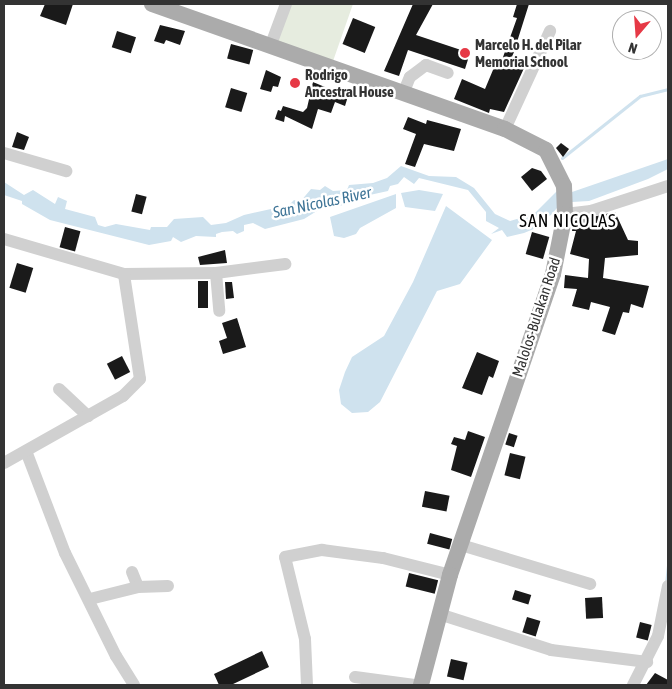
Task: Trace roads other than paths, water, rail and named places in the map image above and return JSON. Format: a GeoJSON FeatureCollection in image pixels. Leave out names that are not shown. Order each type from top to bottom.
{"type":"FeatureCollection","features":[{"type":"Feature","properties":{"kind":"main road","name":"Malolos-Bulakan Road"},"geometry":{"type":"LineString","coordinates":[[152,4],[505,130],[546,150],[564,186],[565,210],[553,274],[450,575],[421,685]]}},
{"type":"Feature","properties":{"kind":"street"},"geometry":{"type":"LineString","coordinates":[[270,47],[286,4]]}},
{"type":"Feature","properties":{"kind":"street"},"geometry":{"type":"LineString","coordinates":[[505,130],[550,31]]}},
{"type":"Feature","properties":{"kind":"street"},"geometry":{"type":"LineString","coordinates":[[403,94],[410,77],[426,65],[448,73]]}},
{"type":"Feature","properties":{"kind":"street"},"geometry":{"type":"LineString","coordinates":[[4,153],[66,171]]}},
{"type":"Feature","properties":{"kind":"street"},"geometry":{"type":"LineString","coordinates":[[565,210],[591,211],[668,186]]}},
{"type":"Feature","properties":{"kind":"street"},"geometry":{"type":"LineString","coordinates":[[4,239],[124,274],[216,273],[285,264]]}},
{"type":"Feature","properties":{"kind":"street"},"geometry":{"type":"LineString","coordinates":[[216,273],[219,311]]}},
{"type":"Feature","properties":{"kind":"street"},"geometry":{"type":"LineString","coordinates":[[4,463],[122,396],[140,379],[124,274]]}},
{"type":"Feature","properties":{"kind":"street"},"geometry":{"type":"LineString","coordinates":[[59,389],[88,416]]}},
{"type":"Feature","properties":{"kind":"street"},"geometry":{"type":"LineString","coordinates":[[26,451],[66,553],[116,656],[134,685]]}},
{"type":"Feature","properties":{"kind":"street"},"geometry":{"type":"LineString","coordinates":[[461,545],[590,584]]}},
{"type":"Feature","properties":{"kind":"street"},"geometry":{"type":"LineString","coordinates":[[307,685],[306,639],[285,556],[322,550],[382,558],[450,575]]}},
{"type":"Feature","properties":{"kind":"street"},"geometry":{"type":"LineString","coordinates":[[132,572],[138,587]]}},
{"type":"Feature","properties":{"kind":"street"},"geometry":{"type":"LineString","coordinates":[[90,600],[138,587],[168,586]]}},
{"type":"Feature","properties":{"kind":"street"},"geometry":{"type":"LineString","coordinates":[[633,685],[647,662],[658,636],[668,586]]}},
{"type":"Feature","properties":{"kind":"street"},"geometry":{"type":"LineString","coordinates":[[439,614],[551,650],[647,662]]}},
{"type":"Feature","properties":{"kind":"street"},"geometry":{"type":"LineString","coordinates":[[355,676],[414,685]]}},
{"type":"Feature","properties":{"kind":"water"},"geometry":{"type":"Polygon","coordinates":[[[668,159],[668,169],[648,179],[589,201],[572,202],[572,192],[668,159]]]}},
{"type":"Feature","properties":{"kind":"water","name":"San Nicolas River"},"geometry":{"type":"Polygon","coordinates":[[[401,166],[429,176],[456,177],[474,188],[495,214],[510,221],[534,214],[557,191],[557,208],[551,215],[539,221],[536,228],[524,233],[507,237],[502,230],[491,234],[499,228],[486,221],[486,212],[468,190],[419,178],[414,184],[404,177],[398,184],[390,186],[388,191],[365,196],[340,206],[333,201],[304,219],[265,229],[253,223],[244,225],[244,231],[237,234],[233,231],[222,232],[216,234],[216,237],[196,236],[181,242],[173,237],[171,241],[149,245],[50,220],[22,204],[22,201],[4,195],[4,182],[24,195],[33,190],[55,204],[58,197],[67,201],[65,209],[95,217],[98,225],[105,227],[116,224],[150,230],[151,227],[167,227],[174,219],[203,217],[211,225],[226,223],[244,215],[289,205],[294,200],[300,202],[311,189],[320,190],[325,186],[333,191],[347,190],[349,185],[373,183],[387,178],[401,166]]]}},
{"type":"Feature","properties":{"kind":"water"},"geometry":{"type":"Polygon","coordinates":[[[419,190],[443,194],[435,211],[405,207],[401,193],[419,190]]]}},
{"type":"Feature","properties":{"kind":"water"},"geometry":{"type":"Polygon","coordinates":[[[396,194],[396,208],[360,228],[356,234],[344,238],[334,236],[330,217],[396,194]]]}},
{"type":"Feature","properties":{"kind":"water"},"geometry":{"type":"Polygon","coordinates":[[[446,206],[492,240],[460,284],[437,291],[380,402],[368,412],[352,413],[341,404],[339,390],[345,372],[352,357],[384,336],[413,282],[446,206]]]}},
{"type":"Feature","properties":{"kind":"waterway"},"geometry":{"type":"LineString","coordinates":[[562,158],[640,96],[668,89]]}},
{"type":"Feature","properties":{"kind":"waterway"},"geometry":{"type":"LineString","coordinates":[[666,584],[668,565]]}},
{"type":"Feature","properties":{"kind":"place","name":"Marcelo H. del Pilar Memorial School"},"geometry":{"type":"Point","coordinates":[465,53]}},
{"type":"Feature","properties":{"kind":"place","name":"Rodrigo Ancestral House"},"geometry":{"type":"Point","coordinates":[295,83]}},
{"type":"Feature","properties":{"kind":"district","name":"SAN NICOLAS"},"geometry":{"type":"Point","coordinates":[568,221]}}]}
